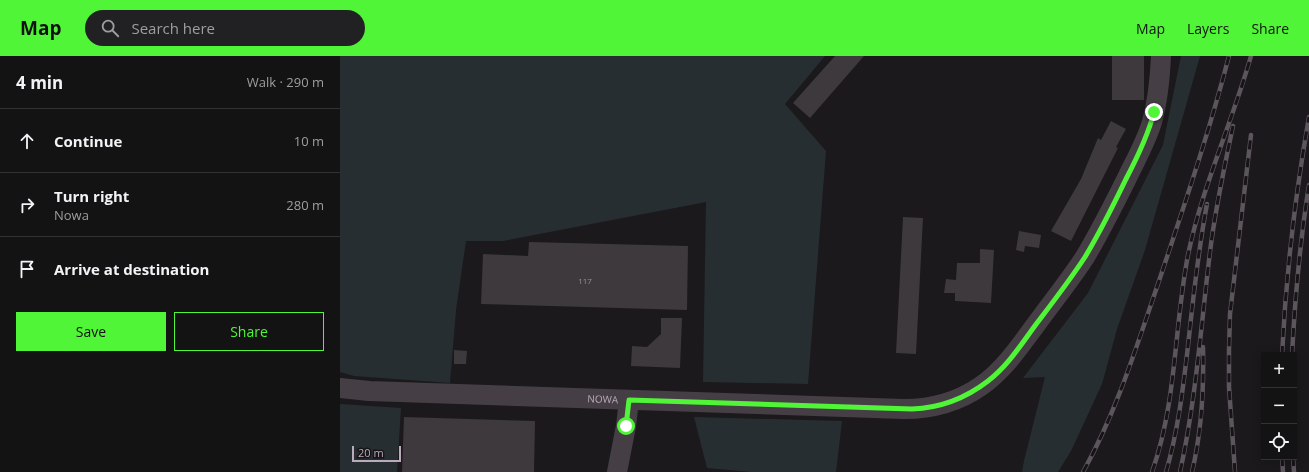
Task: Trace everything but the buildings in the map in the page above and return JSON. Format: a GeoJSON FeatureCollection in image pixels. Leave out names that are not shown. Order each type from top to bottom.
{"type":"FeatureCollection","features":[{"type":"Feature","properties":{"kind":"street","name":"NOWA"},"geometry":{"type":"LineString","coordinates":[[340,388],[376,391],[912,409],[941,405],[956,400],[980,387],[992,378],[1012,356],[1068,281],[1094,242],[1113,207],[1149,131],[1157,102],[1161,56]]}},
{"type":"Feature","properties":{"kind":"street"},"geometry":{"type":"LineString","coordinates":[[618,472],[629,400]]}},
{"type":"Feature","properties":{"kind":"shaded area"},"geometry":{"type":"Polygon","coordinates":[[[340,56],[825,56],[785,104],[826,151],[808,384],[703,382],[706,202],[503,241],[466,241],[456,310],[450,383],[354,376],[340,372],[340,56]]]}},
{"type":"Feature","properties":{"kind":"shaded area"},"geometry":{"type":"Polygon","coordinates":[[[1181,56],[1200,56],[1145,250],[1117,329],[1102,384],[1071,451],[1058,472],[1022,472],[1045,377],[1023,378],[1088,293],[1163,145],[1181,56]]]}},
{"type":"Feature","properties":{"kind":"shaded area"},"geometry":{"type":"Polygon","coordinates":[[[340,404],[401,408],[397,472],[340,472],[340,404]]]}},
{"type":"Feature","properties":{"kind":"shaded area"},"geometry":{"type":"Polygon","coordinates":[[[694,417],[842,421],[836,472],[751,472],[707,468],[694,417]]]}},
{"type":"Feature","properties":{"kind":"railway"},"geometry":{"type":"LineString","coordinates":[[1083,472],[1106,427],[1133,356],[1195,171],[1229,56]]}},
{"type":"Feature","properties":{"kind":"railway"},"geometry":{"type":"LineString","coordinates":[[1152,472],[1160,446],[1171,392],[1183,282],[1188,255],[1201,205],[1251,56]]}},
{"type":"Feature","properties":{"kind":"railway"},"geometry":{"type":"LineString","coordinates":[[1282,352],[1292,236],[1299,176],[1309,117]]}},
{"type":"Feature","properties":{"kind":"railway"},"geometry":{"type":"LineString","coordinates":[[1180,472],[1186,445],[1198,362],[1214,220],[1233,126]]}},
{"type":"Feature","properties":{"kind":"railway"},"geometry":{"type":"LineString","coordinates":[[1235,472],[1229,387],[1230,314],[1251,135]]}},
{"type":"Feature","properties":{"kind":"railway"},"geometry":{"type":"LineString","coordinates":[[1292,352],[1298,270],[1309,185]]}},
{"type":"Feature","properties":{"kind":"railway"},"geometry":{"type":"LineString","coordinates":[[1166,472],[1180,410],[1198,257],[1207,204]]}},
{"type":"Feature","properties":{"kind":"railway"},"geometry":{"type":"LineString","coordinates":[[1192,472],[1202,410],[1203,347]]}},
{"type":"Feature","properties":{"kind":"railway"},"geometry":{"type":"LineString","coordinates":[[1282,460],[1283,472]]}},
{"type":"Feature","properties":{"kind":"railway"},"geometry":{"type":"LineString","coordinates":[[1293,460],[1294,472]]}},
{"type":"Feature","properties":{"kind":"route"},"geometry":{"type":"LineString","coordinates":[[626,426],[629,400],[912,409],[941,405],[972,392],[992,378],[1008,362],[1077,269],[1113,207],[1149,131],[1154,112]]}}]}
